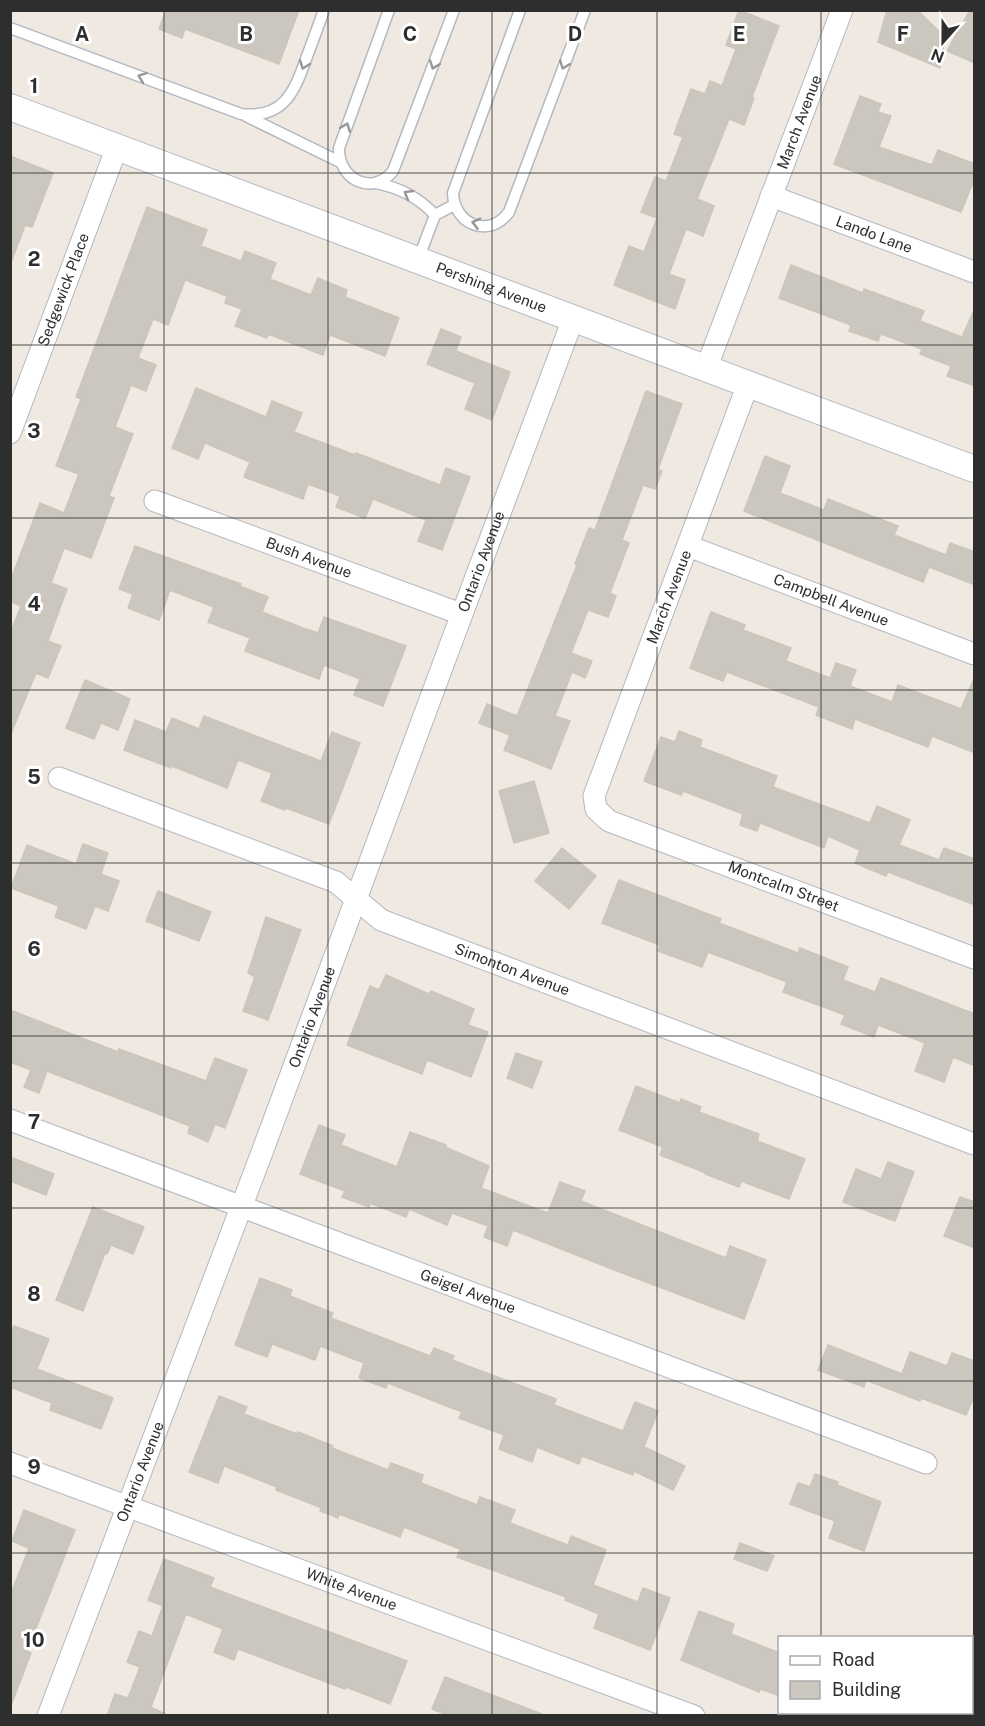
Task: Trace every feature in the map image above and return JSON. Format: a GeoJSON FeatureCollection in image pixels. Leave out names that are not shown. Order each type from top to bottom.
{"type":"FeatureCollection","features":[{"type":"Feature","properties":{"kind":"street","name":"March Avenue"},"geometry":{"type":"LineString","coordinates":[[706,369],[842,10]]}},
{"type":"Feature","properties":{"kind":"street","name":"Pershing Avenue"},"geometry":{"type":"LineString","coordinates":[[10,107],[975,469]]}},
{"type":"Feature","properties":{"kind":"street","name":"Sedgewick Place"},"geometry":{"type":"LineString","coordinates":[[10,433],[117,147]]}},
{"type":"Feature","properties":{"kind":"street","name":"Lando Lane"},"geometry":{"type":"LineString","coordinates":[[771,195],[975,272]]}},
{"type":"Feature","properties":{"kind":"street","name":"Ontario Avenue"},"geometry":{"type":"LineString","coordinates":[[48,1716],[242,1206],[573,319]]}},
{"type":"Feature","properties":{"kind":"street","name":"March Avenue"},"geometry":{"type":"LineString","coordinates":[[596,809],[594,796],[748,384]]}},
{"type":"Feature","properties":{"kind":"street","name":"Bush Avenue"},"geometry":{"type":"LineString","coordinates":[[155,501],[461,614]]}},
{"type":"Feature","properties":{"kind":"street","name":"Campbell Avenue"},"geometry":{"type":"LineString","coordinates":[[688,546],[975,654]]}},
{"type":"Feature","properties":{"kind":"street","name":"Simonton Avenue"},"geometry":{"type":"LineString","coordinates":[[59,778],[336,882],[381,920],[975,1144]]}},
{"type":"Feature","properties":{"kind":"street","name":"Montcalm Street"},"geometry":{"type":"LineString","coordinates":[[596,809],[609,821],[975,958]]}},
{"type":"Feature","properties":{"kind":"street","name":"Geigel Avenue"},"geometry":{"type":"LineString","coordinates":[[10,1119],[926,1462]]}},
{"type":"Feature","properties":{"kind":"street","name":"White Avenue"},"geometry":{"type":"LineString","coordinates":[[10,1463],[694,1716]]}},
{"type":"Feature","properties":{"kind":"lane"},"geometry":{"type":"LineString","coordinates":[[241,114],[256,116],[268,113],[288,98],[295,89],[324,10]]}},
{"type":"Feature","properties":{"kind":"lane"},"geometry":{"type":"LineString","coordinates":[[389,10],[341,139],[340,162],[348,175],[354,179],[399,189],[425,204],[435,215]]}},
{"type":"Feature","properties":{"kind":"lane"},"geometry":{"type":"LineString","coordinates":[[376,183],[389,177],[398,162],[454,10]]}},
{"type":"Feature","properties":{"kind":"lane"},"geometry":{"type":"LineString","coordinates":[[520,10],[454,186],[454,205],[464,219],[483,226],[500,222],[509,212],[585,10]]}},
{"type":"Feature","properties":{"kind":"lane"},"geometry":{"type":"LineString","coordinates":[[10,28],[241,114],[340,162]]}},
{"type":"Feature","properties":{"kind":"lane"},"geometry":{"type":"LineString","coordinates":[[418,260],[435,215],[454,205]]}},
{"type":"Feature","properties":{"kind":"building"},"geometry":{"type":"Polygon","coordinates":[[[166,10],[299,10],[279,64],[185,29],[182,38],[159,29],[166,10]]]}},
{"type":"Feature","properties":{"kind":"building"},"geometry":{"type":"Polygon","coordinates":[[[739,10],[779,26],[744,125],[729,119],[697,199],[714,206],[703,236],[686,229],[669,274],[685,280],[675,309],[614,285],[629,246],[644,252],[657,218],[641,212],[655,177],[666,181],[683,137],[674,134],[691,89],[705,94],[710,81],[722,86],[736,49],[726,45],[739,10]]]}},
{"type":"Feature","properties":{"kind":"building"},"geometry":{"type":"Polygon","coordinates":[[[887,10],[917,10],[945,37],[940,68],[878,42],[887,10]]]}},
{"type":"Feature","properties":{"kind":"building"},"geometry":{"type":"Polygon","coordinates":[[[970,10],[975,10],[975,63],[947,51],[970,10]]]}},
{"type":"Feature","properties":{"kind":"building"},"geometry":{"type":"Polygon","coordinates":[[[860,96],[881,104],[878,112],[891,116],[879,147],[932,165],[938,150],[975,164],[975,177],[961,212],[834,164],[860,96]]]}},
{"type":"Feature","properties":{"kind":"building"},"geometry":{"type":"Polygon","coordinates":[[[10,156],[53,173],[32,227],[25,225],[12,260],[10,156]]]}},
{"type":"Feature","properties":{"kind":"building"},"geometry":{"type":"Polygon","coordinates":[[[147,207],[207,230],[201,246],[241,261],[245,251],[276,263],[270,279],[311,295],[318,278],[347,290],[345,297],[399,318],[385,356],[330,335],[323,355],[268,334],[267,338],[235,326],[242,309],[225,303],[227,296],[185,280],[168,325],[153,319],[138,358],[156,365],[146,391],[131,385],[115,427],[133,434],[109,496],[114,498],[91,558],[64,548],[51,583],[67,589],[48,641],[61,646],[48,678],[36,673],[10,736],[10,634],[21,606],[10,601],[10,582],[40,503],[64,513],[79,474],[56,466],[81,399],[76,397],[147,207]]]}},
{"type":"Feature","properties":{"kind":"building"},"geometry":{"type":"Polygon","coordinates":[[[791,265],[863,293],[864,289],[924,311],[920,321],[962,337],[975,308],[975,386],[947,376],[951,366],[920,354],[922,349],[881,334],[878,341],[849,331],[851,325],[779,298],[791,265]]]}},
{"type":"Feature","properties":{"kind":"building"},"geometry":{"type":"Polygon","coordinates":[[[441,329],[461,337],[456,351],[510,372],[492,420],[465,409],[475,383],[427,364],[441,329]]]}},
{"type":"Feature","properties":{"kind":"building"},"geometry":{"type":"Polygon","coordinates":[[[196,388],[266,417],[272,401],[302,413],[294,432],[440,485],[446,468],[470,477],[442,550],[418,541],[426,520],[373,499],[365,518],[336,507],[340,496],[308,484],[303,499],[244,477],[250,462],[205,443],[198,459],[172,448],[196,388]]]}},
{"type":"Feature","properties":{"kind":"building"},"geometry":{"type":"Polygon","coordinates":[[[646,391],[682,404],[658,469],[662,471],[655,489],[643,485],[622,540],[629,543],[610,593],[616,596],[608,617],[588,610],[571,653],[592,661],[585,678],[572,672],[555,716],[570,721],[551,769],[504,750],[510,735],[479,723],[487,704],[517,716],[577,565],[575,564],[589,528],[595,530],[646,391]]]}},
{"type":"Feature","properties":{"kind":"building"},"geometry":{"type":"Polygon","coordinates":[[[765,456],[790,466],[780,493],[824,510],[828,499],[898,526],[894,535],[946,555],[950,543],[975,552],[975,585],[929,567],[923,582],[744,511],[765,456]]]}},
{"type":"Feature","properties":{"kind":"building"},"geometry":{"type":"Polygon","coordinates":[[[135,546],[241,584],[240,586],[268,597],[262,612],[303,628],[318,633],[324,617],[406,646],[383,706],[354,695],[360,679],[324,665],[319,679],[245,651],[250,638],[208,622],[214,607],[170,590],[159,620],[128,608],[133,594],[119,589],[135,546]]]}},
{"type":"Feature","properties":{"kind":"building"},"geometry":{"type":"Polygon","coordinates":[[[711,612],[745,625],[743,630],[791,648],[786,661],[830,678],[836,663],[856,670],[850,686],[892,702],[898,685],[961,709],[975,676],[975,753],[932,736],[928,747],[855,719],[852,729],[816,715],[819,707],[727,672],[723,681],[690,668],[711,612]]]}},
{"type":"Feature","properties":{"kind":"building"},"geometry":{"type":"Polygon","coordinates":[[[85,680],[130,699],[118,730],[101,723],[94,739],[66,728],[85,680]]]}},
{"type":"Feature","properties":{"kind":"building"},"geometry":{"type":"Polygon","coordinates":[[[204,716],[321,761],[332,732],[360,743],[329,824],[261,801],[272,773],[238,760],[227,788],[124,750],[135,720],[166,732],[172,718],[199,729],[204,716]]]}},
{"type":"Feature","properties":{"kind":"building"},"geometry":{"type":"Polygon","coordinates":[[[679,731],[702,740],[700,747],[777,776],[773,787],[870,823],[877,806],[910,820],[899,845],[939,860],[944,848],[975,859],[975,905],[888,872],[886,876],[855,863],[860,850],[828,836],[824,848],[760,823],[757,831],[740,825],[743,814],[683,791],[681,795],[644,781],[661,737],[675,742],[679,731]]]}},
{"type":"Feature","properties":{"kind":"building"},"geometry":{"type":"Polygon","coordinates":[[[534,781],[549,833],[514,843],[499,791],[534,781]]]}},
{"type":"Feature","properties":{"kind":"building"},"geometry":{"type":"Polygon","coordinates":[[[83,844],[108,853],[101,874],[119,881],[108,911],[95,906],[86,929],[55,917],[59,906],[11,888],[27,845],[76,864],[83,844]]]}},
{"type":"Feature","properties":{"kind":"building"},"geometry":{"type":"Polygon","coordinates":[[[562,848],[596,876],[569,909],[535,881],[562,848]]]}},
{"type":"Feature","properties":{"kind":"building"},"geometry":{"type":"Polygon","coordinates":[[[619,880],[721,919],[719,923],[798,953],[800,948],[848,967],[843,980],[875,992],[881,978],[975,1014],[975,1066],[953,1057],[944,1082],[915,1071],[925,1043],[878,1025],[874,1037],[841,1024],[845,1015],[783,992],[787,982],[708,952],[702,967],[658,951],[660,945],[602,923],[619,880]]]}},
{"type":"Feature","properties":{"kind":"building"},"geometry":{"type":"Polygon","coordinates":[[[158,891],[211,912],[199,941],[146,921],[158,891]]]}},
{"type":"Feature","properties":{"kind":"building"},"geometry":{"type":"Polygon","coordinates":[[[266,917],[301,930],[268,1020],[243,1011],[255,977],[248,973],[266,917]]]}},
{"type":"Feature","properties":{"kind":"building"},"geometry":{"type":"Polygon","coordinates":[[[386,975],[429,994],[431,991],[474,1009],[468,1025],[488,1032],[471,1077],[427,1060],[422,1074],[347,1045],[370,986],[379,990],[386,975]]]}},
{"type":"Feature","properties":{"kind":"building"},"geometry":{"type":"Polygon","coordinates":[[[10,1010],[118,1052],[119,1049],[206,1081],[215,1058],[247,1070],[225,1128],[215,1124],[208,1142],[188,1133],[190,1126],[47,1071],[39,1093],[24,1087],[31,1070],[10,1062],[10,1010]]]}},
{"type":"Feature","properties":{"kind":"building"},"geometry":{"type":"Polygon","coordinates":[[[516,1053],[542,1062],[532,1088],[507,1078],[516,1053]]]}},
{"type":"Feature","properties":{"kind":"building"},"geometry":{"type":"Polygon","coordinates":[[[636,1086],[680,1103],[681,1099],[701,1107],[699,1112],[759,1134],[757,1141],[805,1159],[789,1199],[741,1181],[739,1187],[705,1174],[660,1155],[663,1147],[619,1130],[636,1086]]]}},
{"type":"Feature","properties":{"kind":"building"},"geometry":{"type":"Polygon","coordinates":[[[319,1125],[345,1135],[341,1145],[397,1167],[410,1132],[446,1145],[445,1147],[489,1166],[481,1188],[548,1213],[560,1182],[585,1191],[581,1201],[726,1258],[730,1246],[766,1260],[744,1319],[513,1230],[507,1246],[484,1237],[488,1226],[452,1213],[447,1225],[409,1209],[406,1217],[370,1203],[369,1207],[342,1197],[345,1191],[300,1174],[319,1125]]]}},
{"type":"Feature","properties":{"kind":"building"},"geometry":{"type":"Polygon","coordinates":[[[10,1157],[54,1174],[46,1195],[10,1181],[10,1157]]]}},
{"type":"Feature","properties":{"kind":"building"},"geometry":{"type":"Polygon","coordinates":[[[888,1162],[914,1172],[895,1221],[843,1202],[856,1169],[881,1179],[888,1162]]]}},
{"type":"Feature","properties":{"kind":"building"},"geometry":{"type":"Polygon","coordinates":[[[960,1197],[975,1202],[975,1248],[944,1236],[960,1197]]]}},
{"type":"Feature","properties":{"kind":"building"},"geometry":{"type":"Polygon","coordinates":[[[93,1207],[144,1227],[133,1254],[111,1245],[107,1254],[105,1253],[83,1311],[56,1300],[93,1207]]]}},
{"type":"Feature","properties":{"kind":"building"},"geometry":{"type":"Polygon","coordinates":[[[260,1278],[292,1290],[290,1296],[333,1313],[331,1318],[430,1356],[434,1348],[454,1356],[452,1360],[556,1399],[554,1405],[623,1431],[635,1402],[658,1411],[644,1447],[685,1466],[673,1490],[634,1471],[633,1475],[582,1456],[579,1464],[537,1447],[532,1462],[499,1449],[504,1435],[459,1418],[462,1412],[388,1383],[386,1388],[359,1378],[364,1363],[320,1346],[315,1360],[272,1344],[267,1357],[235,1345],[260,1278]]]}},
{"type":"Feature","properties":{"kind":"building"},"geometry":{"type":"Polygon","coordinates":[[[14,1326],[49,1339],[37,1369],[113,1398],[101,1429],[50,1410],[52,1403],[10,1387],[10,1335],[14,1326]]]}},
{"type":"Feature","properties":{"kind":"building"},"geometry":{"type":"Polygon","coordinates":[[[828,1345],[902,1374],[910,1352],[947,1366],[952,1353],[975,1361],[975,1394],[966,1415],[921,1398],[920,1401],[866,1380],[864,1387],[818,1370],[828,1345]]]}},
{"type":"Feature","properties":{"kind":"building"},"geometry":{"type":"Polygon","coordinates":[[[219,1396],[247,1407],[244,1414],[297,1434],[298,1432],[388,1470],[391,1463],[423,1475],[421,1483],[477,1505],[480,1497],[515,1510],[510,1523],[568,1545],[571,1536],[606,1550],[593,1585],[638,1602],[643,1588],[670,1598],[650,1650],[594,1628],[599,1614],[565,1600],[566,1597],[457,1557],[460,1549],[404,1527],[400,1537],[339,1514],[338,1518],[320,1511],[322,1508],[276,1490],[277,1487],[224,1466],[218,1483],[189,1472],[219,1396]]]}},
{"type":"Feature","properties":{"kind":"building"},"geometry":{"type":"Polygon","coordinates":[[[815,1474],[881,1502],[864,1551],[829,1538],[835,1521],[790,1504],[798,1483],[810,1487],[815,1474]]]}},
{"type":"Feature","properties":{"kind":"building"},"geometry":{"type":"Polygon","coordinates":[[[24,1510],[75,1530],[27,1651],[31,1653],[12,1703],[10,1596],[29,1548],[12,1541],[24,1510]]]}},
{"type":"Feature","properties":{"kind":"building"},"geometry":{"type":"Polygon","coordinates":[[[740,1543],[774,1556],[767,1571],[734,1559],[740,1543]]]}},
{"type":"Feature","properties":{"kind":"building"},"geometry":{"type":"Polygon","coordinates":[[[164,1559],[214,1578],[210,1587],[407,1661],[390,1704],[238,1649],[234,1660],[214,1652],[223,1629],[186,1614],[151,1707],[168,1716],[107,1716],[115,1694],[128,1698],[140,1667],[127,1662],[139,1631],[152,1636],[163,1606],[148,1600],[164,1559]]]}},
{"type":"Feature","properties":{"kind":"building"},"geometry":{"type":"Polygon","coordinates":[[[699,1611],[734,1624],[731,1634],[778,1652],[778,1695],[760,1689],[759,1692],[681,1660],[699,1611]]]}},
{"type":"Feature","properties":{"kind":"building"},"geometry":{"type":"Polygon","coordinates":[[[445,1677],[542,1714],[542,1716],[450,1716],[432,1709],[445,1677]]]}}]}
